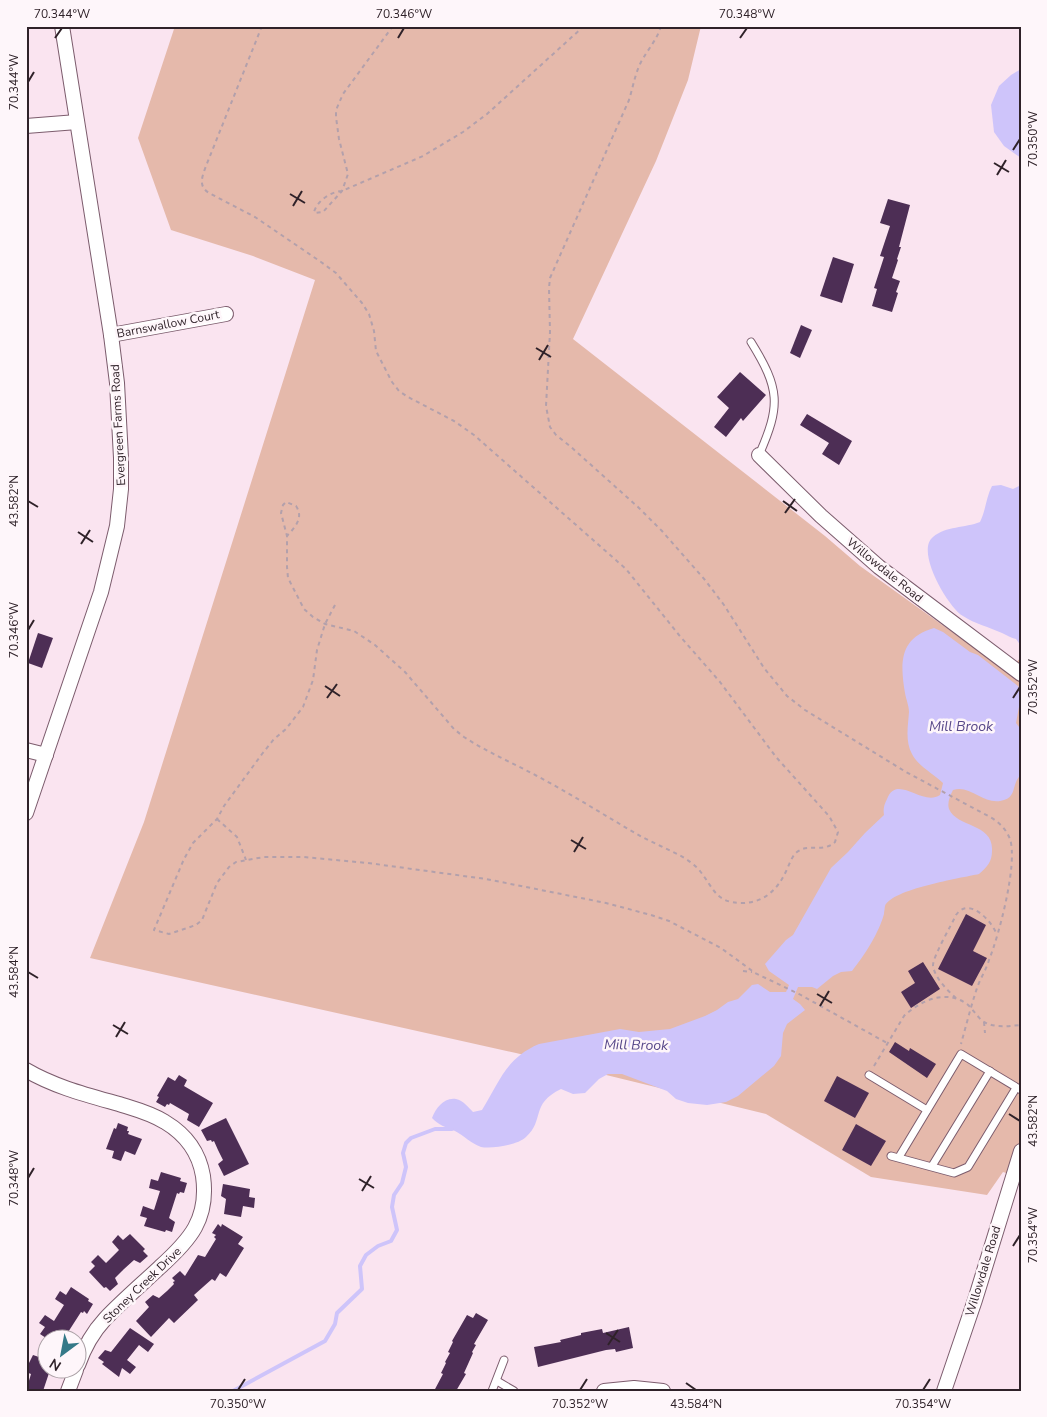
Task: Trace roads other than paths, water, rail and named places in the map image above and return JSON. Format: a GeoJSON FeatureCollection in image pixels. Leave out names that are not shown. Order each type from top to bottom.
{"type":"FeatureCollection","features":[{"type":"Feature","properties":{"kind":"street","name":"Evergreen Farms Road"},"geometry":{"type":"LineString","coordinates":[[26,813],[101,592],[117,526],[122,489],[117,383],[111,335],[62,26]]}},
{"type":"Feature","properties":{"kind":"street"},"geometry":{"type":"LineString","coordinates":[[26,126],[77,122]]}},
{"type":"Feature","properties":{"kind":"street","name":"Barnswallow Court"},"geometry":{"type":"LineString","coordinates":[[111,335],[226,314]]}},
{"type":"Feature","properties":{"kind":"street","name":"Willowdale Road"},"geometry":{"type":"LineString","coordinates":[[759,455],[821,516],[879,567],[1021,674]]}},
{"type":"Feature","properties":{"kind":"street"},"geometry":{"type":"LineString","coordinates":[[26,750],[46,755]]}},
{"type":"Feature","properties":{"kind":"street","name":"Stoney Creek Drive"},"geometry":{"type":"LineString","coordinates":[[26,1070],[58,1086],[145,1112],[165,1122],[182,1134],[189,1143],[199,1162],[204,1182],[202,1211],[199,1221],[188,1239],[182,1247],[103,1321],[88,1342]]}},
{"type":"Feature","properties":{"kind":"street","name":"Willowdale Road"},"geometry":{"type":"LineString","coordinates":[[944,1391],[975,1300],[1021,1151]]}},
{"type":"Feature","properties":{"kind":"street"},"geometry":{"type":"LineString","coordinates":[[613,1390],[649,1388],[664,1391]]}},
{"type":"Feature","properties":{"kind":"lane"},"geometry":{"type":"LineString","coordinates":[[751,342],[762,360],[775,396],[771,424],[759,455]]}},
{"type":"Feature","properties":{"kind":"lane"},"geometry":{"type":"LineString","coordinates":[[891,1156],[954,1172],[968,1167],[1019,1089],[961,1054],[899,1157]]}},
{"type":"Feature","properties":{"kind":"lane"},"geometry":{"type":"LineString","coordinates":[[932,1166],[990,1071]]}},
{"type":"Feature","properties":{"kind":"lane"},"geometry":{"type":"LineString","coordinates":[[869,1075],[928,1110]]}},
{"type":"Feature","properties":{"kind":"lane"},"geometry":{"type":"LineString","coordinates":[[492,1391],[504,1360]]}},
{"type":"Feature","properties":{"kind":"lane"},"geometry":{"type":"LineString","coordinates":[[497,1381],[514,1391]]}},
{"type":"Feature","properties":{"kind":"water"},"geometry":{"type":"Polygon","coordinates":[[[1021,69],[1021,158],[1004,146],[994,132],[991,105],[999,86],[1021,69]]]}},
{"type":"Feature","properties":{"kind":"water"},"geometry":{"type":"Polygon","coordinates":[[[1001,485],[1013,489],[1021,485],[1021,646],[1016,639],[972,621],[957,611],[942,591],[928,554],[929,544],[938,533],[980,522],[992,486],[1001,485]]]}},
{"type":"Feature","properties":{"kind":"water","name":"Mill Brook"},"geometry":{"type":"Polygon","coordinates":[[[934,628],[943,632],[970,652],[978,655],[1018,686],[1021,692],[1016,723],[1021,732],[1020,775],[1011,795],[1004,800],[991,801],[972,792],[960,789],[953,790],[950,797],[948,807],[953,815],[959,820],[981,830],[991,842],[992,851],[989,864],[979,874],[913,889],[890,900],[885,906],[882,921],[875,936],[852,971],[841,972],[833,976],[817,989],[798,987],[793,999],[805,1010],[787,1024],[783,1033],[781,1056],[774,1066],[738,1096],[726,1102],[707,1105],[688,1103],[676,1099],[667,1091],[622,1074],[608,1074],[599,1079],[585,1093],[573,1094],[561,1089],[551,1095],[541,1106],[532,1131],[522,1140],[511,1144],[498,1147],[481,1147],[432,1118],[444,1101],[452,1099],[466,1104],[473,1112],[482,1110],[511,1063],[539,1044],[620,1029],[639,1032],[670,1029],[705,1016],[728,1002],[738,999],[752,985],[758,984],[770,992],[786,992],[789,985],[769,971],[765,964],[786,940],[793,935],[831,868],[884,815],[884,805],[891,792],[903,789],[926,797],[933,798],[940,795],[943,783],[918,762],[908,744],[909,710],[902,672],[904,653],[908,645],[922,632],[934,628]]]}},
{"type":"Feature","properties":{"kind":"waterway","name":"Mill Brook"},"geometry":{"type":"LineString","coordinates":[[233,1391],[325,1341],[335,1324],[337,1313],[362,1289],[360,1266],[366,1255],[378,1246],[391,1241],[397,1230],[392,1207],[394,1195],[402,1183],[406,1167],[403,1153],[406,1143],[411,1138],[435,1129],[452,1129]]}}]}
